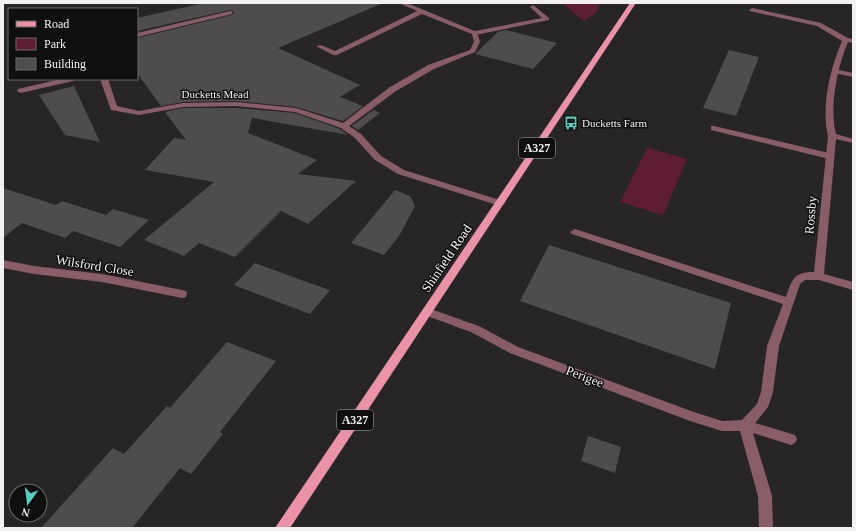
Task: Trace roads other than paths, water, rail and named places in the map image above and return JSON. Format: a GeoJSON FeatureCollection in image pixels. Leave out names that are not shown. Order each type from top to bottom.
{"type":"FeatureCollection","features":[{"type":"Feature","properties":{"kind":"main road","name":"Shinfield Road"},"geometry":{"type":"LineString","coordinates":[[282,528],[428,312],[633,3]]}},
{"type":"Feature","properties":{"kind":"street"},"geometry":{"type":"LineString","coordinates":[[402,3],[475,33],[547,20],[533,6]]}},
{"type":"Feature","properties":{"kind":"street","name":"Rossby"},"geometry":{"type":"LineString","coordinates":[[752,10],[819,24],[850,41],[839,56],[837,71],[832,88],[829,123],[832,136],[821,242],[820,276]]}},
{"type":"Feature","properties":{"kind":"street"},"geometry":{"type":"LineString","coordinates":[[319,46],[335,54],[423,11]]}},
{"type":"Feature","properties":{"kind":"street"},"geometry":{"type":"LineString","coordinates":[[138,35],[230,14]]}},
{"type":"Feature","properties":{"kind":"street"},"geometry":{"type":"LineString","coordinates":[[344,126],[393,89],[432,67],[473,51],[477,42],[475,33]]}},
{"type":"Feature","properties":{"kind":"street"},"geometry":{"type":"LineString","coordinates":[[837,71],[853,75]]}},
{"type":"Feature","properties":{"kind":"street"},"geometry":{"type":"LineString","coordinates":[[21,91],[66,80]]}},
{"type":"Feature","properties":{"kind":"street","name":"Ducketts Mead"},"geometry":{"type":"LineString","coordinates":[[104,80],[114,108],[139,113],[183,105],[236,104],[296,110],[344,126],[358,136],[378,158],[401,172],[500,203]]}},
{"type":"Feature","properties":{"kind":"street"},"geometry":{"type":"LineString","coordinates":[[714,128],[829,156]]}},
{"type":"Feature","properties":{"kind":"street"},"geometry":{"type":"LineString","coordinates":[[832,136],[853,141]]}},
{"type":"Feature","properties":{"kind":"street"},"geometry":{"type":"LineString","coordinates":[[575,232],[790,302]]}},
{"type":"Feature","properties":{"kind":"street","name":"Wilsford Close"},"geometry":{"type":"LineString","coordinates":[[3,264],[34,270],[102,278],[182,294]]}},
{"type":"Feature","properties":{"kind":"street"},"geometry":{"type":"LineString","coordinates":[[766,528],[765,496],[745,425],[762,407],[767,392],[773,346],[796,282],[803,276],[820,276],[853,286]]}},
{"type":"Feature","properties":{"kind":"street","name":"Perigee"},"geometry":{"type":"LineString","coordinates":[[428,312],[475,329],[514,350],[690,416],[722,426],[745,425],[791,439]]}},
{"type":"Feature","properties":{"kind":"place","name":"Ducketts Farm"},"geometry":{"type":"Point","coordinates":[571,123]}}]}
